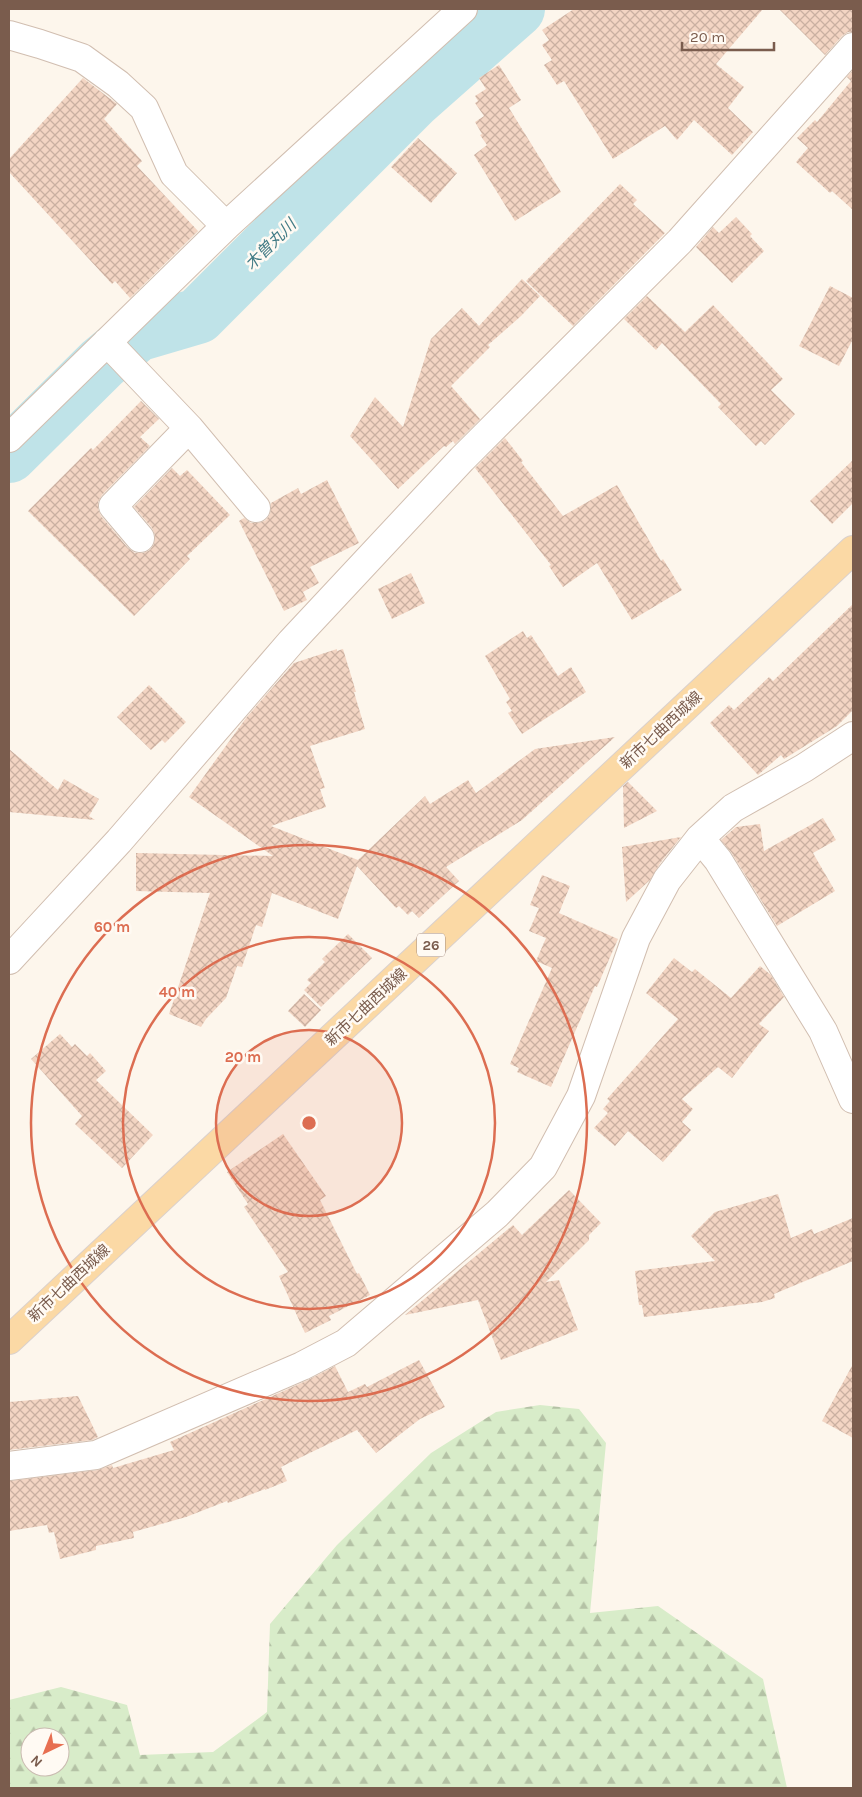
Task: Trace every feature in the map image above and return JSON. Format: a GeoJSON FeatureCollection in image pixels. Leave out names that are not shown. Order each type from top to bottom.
{"type":"FeatureCollection","features":[{"type":"Feature","properties":{"kind":"main road","name":"新市七曲西城線"},"geometry":{"type":"LineString","coordinates":[[9,1340],[853,550]]}},
{"type":"Feature","properties":{"kind":"street"},"geometry":{"type":"LineString","coordinates":[[9,438],[226,226],[463,9]]}},
{"type":"Feature","properties":{"kind":"street"},"geometry":{"type":"LineString","coordinates":[[9,35],[82,58],[118,84],[144,108],[174,174],[226,226]]}},
{"type":"Feature","properties":{"kind":"street"},"geometry":{"type":"LineString","coordinates":[[9,960],[120,840],[291,642],[462,459],[680,241],[853,47]]}},
{"type":"Feature","properties":{"kind":"street"},"geometry":{"type":"LineString","coordinates":[[107,342],[189,428],[256,508]]}},
{"type":"Feature","properties":{"kind":"street"},"geometry":{"type":"LineString","coordinates":[[140,538],[113,506],[189,428]]}},
{"type":"Feature","properties":{"kind":"street"},"geometry":{"type":"LineString","coordinates":[[9,1466],[96,1455],[311,1361],[346,1343],[497,1214],[543,1167],[581,1096],[636,938],[667,880],[700,838],[732,808],[804,768],[853,736]]}},
{"type":"Feature","properties":{"kind":"street"},"geometry":{"type":"LineString","coordinates":[[700,838],[718,860],[823,1031],[853,1099]]}},
{"type":"Feature","properties":{"kind":"green space"},"geometry":{"type":"Polygon","coordinates":[[[540,1405],[579,1409],[606,1443],[590,1613],[658,1606],[763,1679],[787,1788],[9,1788],[9,1700],[61,1687],[127,1705],[140,1755],[213,1752],[267,1712],[270,1624],[337,1545],[431,1453],[496,1412],[540,1405]]]}},
{"type":"Feature","properties":{"kind":"building"},"geometry":{"type":"Polygon","coordinates":[[[574,9],[763,9],[716,64],[744,87],[728,108],[753,132],[732,155],[694,120],[677,140],[665,126],[613,159],[564,81],[557,85],[544,65],[552,60],[542,45],[549,40],[542,30],[574,9]]]}},
{"type":"Feature","properties":{"kind":"building"},"geometry":{"type":"Polygon","coordinates":[[[779,9],[853,9],[853,32],[848,32],[842,36],[825,55],[779,9]]]}},
{"type":"Feature","properties":{"kind":"building"},"geometry":{"type":"Polygon","coordinates":[[[499,65],[521,100],[509,108],[561,192],[515,221],[474,155],[487,145],[480,135],[482,134],[475,122],[484,116],[475,103],[478,101],[475,96],[486,89],[479,78],[499,65]]]}},
{"type":"Feature","properties":{"kind":"building"},"geometry":{"type":"Polygon","coordinates":[[[853,70],[853,210],[832,191],[830,193],[796,162],[808,148],[797,138],[815,120],[817,122],[851,81],[847,77],[853,70]]]}},
{"type":"Feature","properties":{"kind":"building"},"geometry":{"type":"Polygon","coordinates":[[[83,78],[117,104],[104,119],[142,161],[137,166],[198,231],[130,298],[115,281],[112,284],[9,172],[9,159],[83,78]]]}},
{"type":"Feature","properties":{"kind":"building"},"geometry":{"type":"Polygon","coordinates":[[[418,138],[457,173],[431,203],[391,167],[418,138]]]}},
{"type":"Feature","properties":{"kind":"building"},"geometry":{"type":"Polygon","coordinates":[[[620,184],[637,200],[633,204],[665,233],[573,326],[526,281],[620,184]]]}},
{"type":"Feature","properties":{"kind":"building"},"geometry":{"type":"Polygon","coordinates":[[[736,217],[752,234],[750,236],[764,251],[732,283],[696,247],[713,227],[719,233],[736,217]]]}},
{"type":"Feature","properties":{"kind":"building"},"geometry":{"type":"Polygon","coordinates":[[[522,279],[540,296],[521,316],[488,345],[490,347],[451,386],[480,419],[455,444],[453,441],[446,447],[444,446],[398,489],[350,436],[375,397],[403,427],[431,339],[462,308],[479,326],[522,279]]]}},
{"type":"Feature","properties":{"kind":"building"},"geometry":{"type":"Polygon","coordinates":[[[830,286],[853,298],[853,339],[839,366],[799,346],[830,286]]]}},
{"type":"Feature","properties":{"kind":"building"},"geometry":{"type":"Polygon","coordinates":[[[647,296],[685,332],[713,305],[783,379],[771,390],[795,414],[765,445],[761,441],[756,446],[718,407],[721,404],[662,343],[656,350],[624,319],[647,296]]]}},
{"type":"Feature","properties":{"kind":"building"},"geometry":{"type":"Polygon","coordinates":[[[141,401],[159,419],[140,437],[150,446],[102,495],[98,502],[101,516],[128,548],[135,553],[143,553],[150,550],[154,544],[155,535],[152,528],[134,507],[172,468],[180,476],[187,470],[230,515],[187,556],[190,559],[134,616],[28,511],[91,448],[93,450],[141,401]]]}},
{"type":"Feature","properties":{"kind":"building"},"geometry":{"type":"Polygon","coordinates":[[[505,438],[563,516],[617,485],[661,561],[663,559],[682,590],[632,620],[597,563],[563,587],[549,566],[551,565],[475,468],[505,438]]]}},
{"type":"Feature","properties":{"kind":"building"},"geometry":{"type":"Polygon","coordinates":[[[853,460],[853,503],[832,524],[810,501],[853,460]]]}},
{"type":"Feature","properties":{"kind":"building"},"geometry":{"type":"Polygon","coordinates":[[[327,480],[359,543],[310,567],[319,583],[303,592],[307,600],[284,611],[239,521],[244,518],[251,523],[259,523],[266,520],[270,514],[271,503],[298,488],[301,494],[327,480]]]}},
{"type":"Feature","properties":{"kind":"building"},"geometry":{"type":"Polygon","coordinates":[[[411,573],[425,603],[392,619],[378,589],[411,573]]]}},
{"type":"Feature","properties":{"kind":"building"},"geometry":{"type":"Polygon","coordinates":[[[853,604],[853,710],[837,726],[784,759],[781,755],[758,775],[710,723],[729,705],[734,710],[769,677],[773,681],[853,604]]]}},
{"type":"Feature","properties":{"kind":"building"},"geometry":{"type":"Polygon","coordinates":[[[523,631],[527,638],[531,635],[558,676],[571,667],[586,692],[522,734],[508,713],[512,711],[506,702],[510,699],[485,656],[523,631]]]}},
{"type":"Feature","properties":{"kind":"building"},"geometry":{"type":"Polygon","coordinates":[[[337,649],[337,651],[343,649],[365,729],[310,746],[325,788],[320,789],[326,807],[271,826],[358,860],[425,796],[430,804],[468,780],[476,793],[535,749],[615,737],[522,820],[446,867],[459,881],[419,918],[412,911],[408,915],[399,906],[396,908],[357,866],[338,919],[272,893],[262,927],[256,925],[242,967],[237,966],[226,998],[201,1027],[169,1014],[210,893],[136,891],[136,853],[273,856],[189,797],[246,718],[294,663],[337,649]]]}},
{"type":"Feature","properties":{"kind":"building"},"geometry":{"type":"Polygon","coordinates":[[[149,685],[186,722],[165,743],[162,740],[151,750],[117,717],[149,685]]]}},
{"type":"Feature","properties":{"kind":"building"},"geometry":{"type":"Polygon","coordinates":[[[9,749],[58,790],[64,779],[99,799],[89,816],[95,820],[9,812],[9,749]]]}},
{"type":"Feature","properties":{"kind":"building"},"geometry":{"type":"Polygon","coordinates":[[[628,782],[657,811],[624,828],[623,786],[628,782]]]}},
{"type":"Feature","properties":{"kind":"building"},"geometry":{"type":"Polygon","coordinates":[[[823,818],[836,840],[813,853],[835,891],[777,926],[731,852],[721,840],[736,827],[760,824],[764,851],[823,818]]]}},
{"type":"Feature","properties":{"kind":"building"},"geometry":{"type":"Polygon","coordinates":[[[681,837],[661,862],[650,880],[626,902],[622,847],[681,837]]]}},
{"type":"Feature","properties":{"kind":"building"},"geometry":{"type":"Polygon","coordinates":[[[542,875],[570,886],[559,913],[618,939],[597,987],[595,986],[551,1087],[517,1072],[519,1068],[510,1064],[552,968],[536,961],[546,938],[529,931],[539,908],[530,905],[542,875]]]}},
{"type":"Feature","properties":{"kind":"building"},"geometry":{"type":"Polygon","coordinates":[[[348,934],[372,958],[321,1007],[304,990],[311,983],[307,980],[325,962],[322,959],[348,934]]]}},
{"type":"Feature","properties":{"kind":"building"},"geometry":{"type":"Polygon","coordinates":[[[674,958],[692,972],[695,969],[731,998],[760,966],[771,975],[784,997],[759,1024],[769,1031],[732,1078],[718,1067],[682,1099],[693,1109],[682,1122],[691,1130],[663,1162],[628,1131],[615,1146],[594,1128],[608,1113],[603,1109],[610,1101],[607,1099],[678,1019],[646,993],[674,958]]]}},
{"type":"Feature","properties":{"kind":"building"},"geometry":{"type":"Polygon","coordinates":[[[304,994],[321,1010],[305,1027],[288,1011],[304,994]]]}},
{"type":"Feature","properties":{"kind":"building"},"geometry":{"type":"Polygon","coordinates":[[[60,1034],[72,1047],[75,1044],[87,1056],[90,1053],[106,1071],[96,1080],[153,1135],[122,1168],[75,1124],[82,1116],[31,1059],[60,1034]]]}},
{"type":"Feature","properties":{"kind":"building"},"geometry":{"type":"Polygon","coordinates":[[[283,1134],[326,1196],[320,1200],[357,1274],[359,1273],[370,1295],[329,1316],[331,1320],[305,1333],[279,1276],[288,1272],[244,1207],[248,1204],[227,1172],[283,1134]]]}},
{"type":"Feature","properties":{"kind":"building"},"geometry":{"type":"Polygon","coordinates":[[[569,1190],[601,1223],[589,1235],[589,1240],[546,1282],[559,1280],[578,1330],[501,1360],[478,1300],[405,1315],[513,1225],[522,1235],[569,1190]]]}},
{"type":"Feature","properties":{"kind":"building"},"geometry":{"type":"Polygon","coordinates":[[[778,1194],[791,1238],[812,1229],[814,1234],[853,1218],[853,1261],[774,1294],[775,1298],[762,1302],[644,1317],[642,1305],[639,1305],[635,1271],[715,1261],[691,1236],[715,1212],[778,1194]]]}},
{"type":"Feature","properties":{"kind":"building"},"geometry":{"type":"Polygon","coordinates":[[[419,1360],[445,1407],[420,1419],[376,1453],[357,1430],[281,1467],[287,1481],[186,1517],[133,1532],[134,1538],[96,1546],[96,1550],[60,1559],[54,1532],[49,1533],[47,1525],[9,1531],[9,1481],[98,1470],[112,1465],[113,1468],[174,1450],[170,1442],[335,1366],[348,1392],[365,1384],[367,1387],[419,1360]]]}},
{"type":"Feature","properties":{"kind":"building"},"geometry":{"type":"Polygon","coordinates":[[[853,1364],[853,1438],[822,1421],[853,1364]]]}},
{"type":"Feature","properties":{"kind":"building"},"geometry":{"type":"Polygon","coordinates":[[[78,1396],[98,1437],[92,1440],[9,1450],[9,1402],[78,1396]]]}},
{"type":"Feature","properties":{"kind":"waterway","name":"木曽丸川"},"geometry":{"type":"LineString","coordinates":[[9,455],[102,363],[137,334],[198,316],[414,100],[517,9]]}}]}
